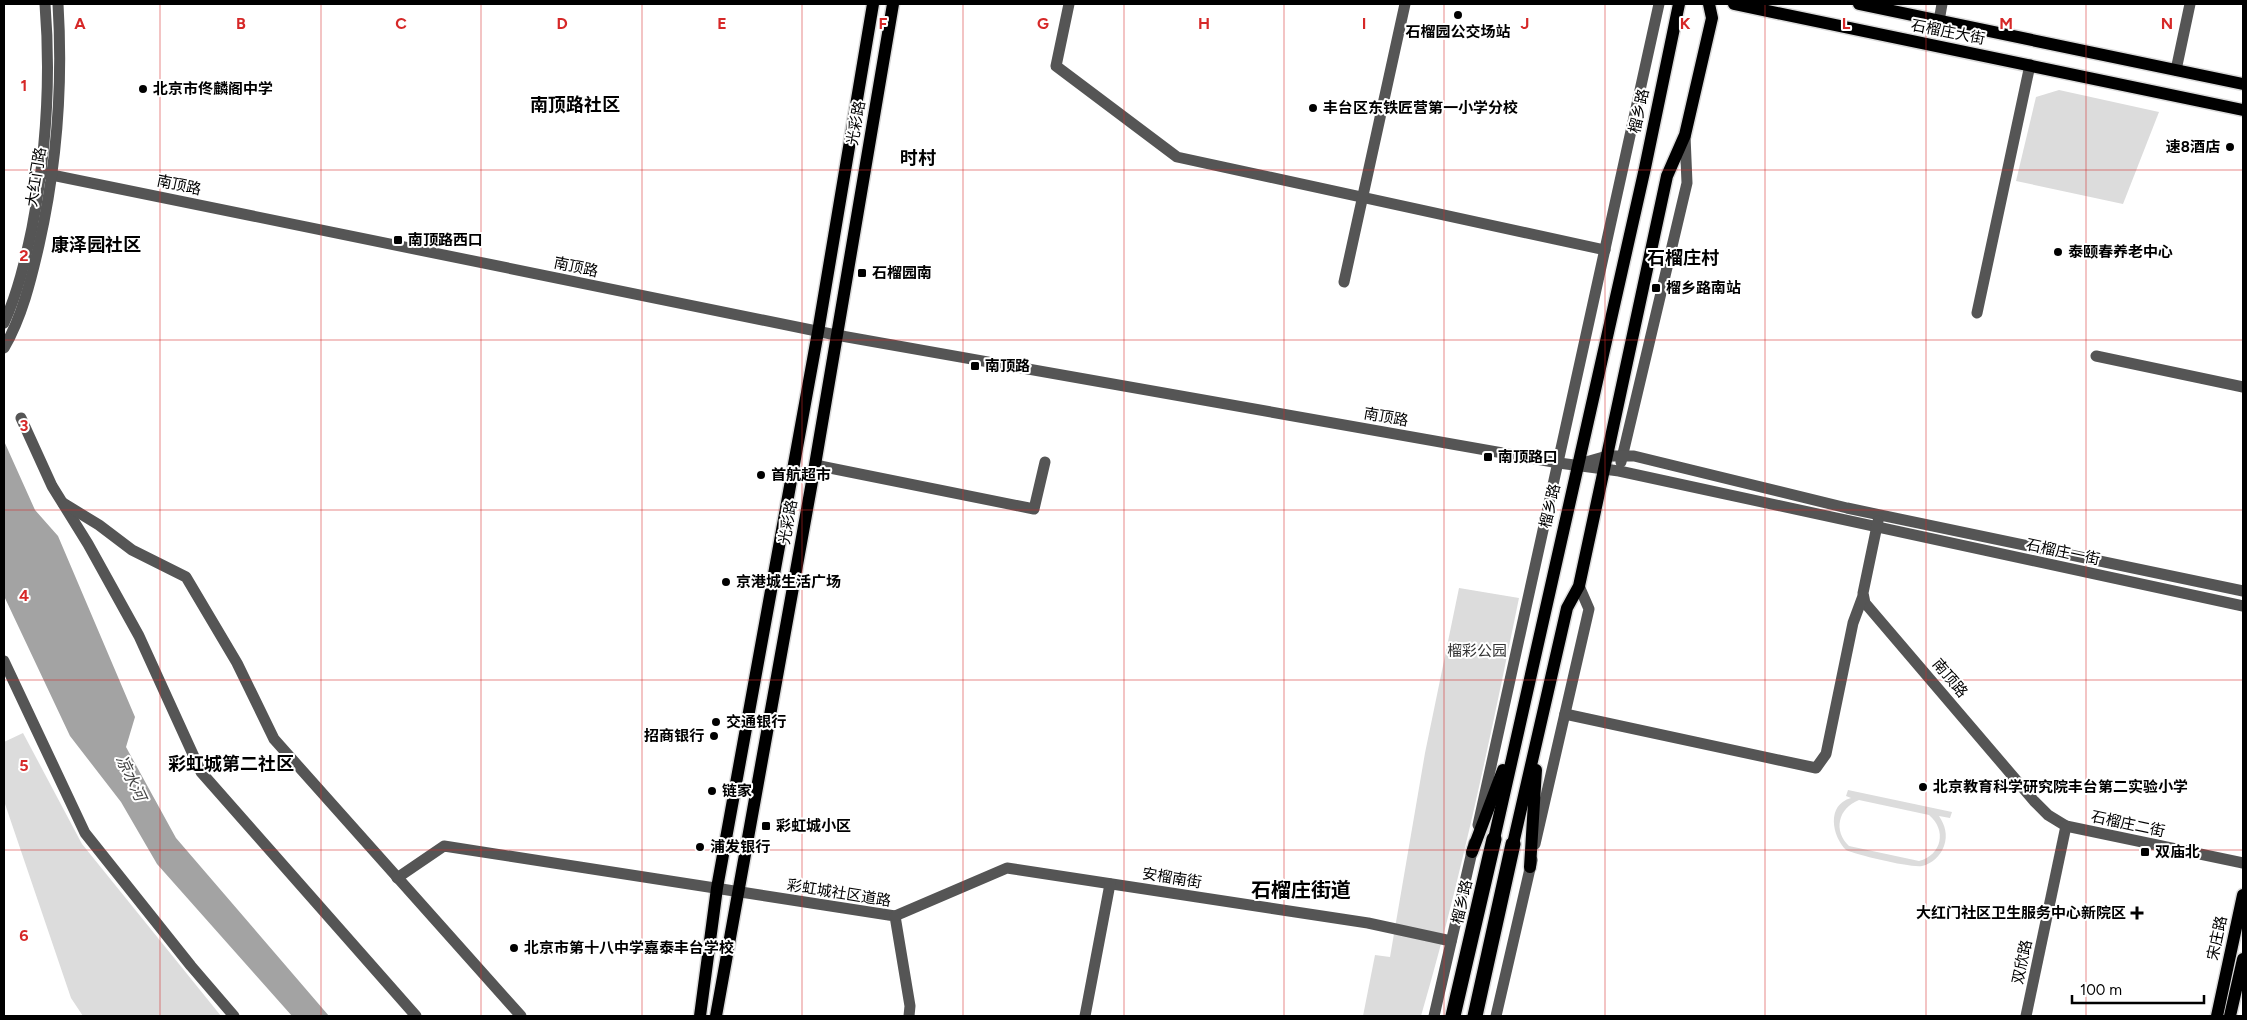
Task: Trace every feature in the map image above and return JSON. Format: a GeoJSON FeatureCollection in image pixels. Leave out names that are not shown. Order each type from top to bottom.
{"type":"FeatureCollection","features":[{"type":"Feature","properties":{"kind":"highway","name":"榴乡路"},"geometry":{"type":"LineString","coordinates":[[1453,1016],[1494,839]]}},
{"type":"Feature","properties":{"kind":"highway"},"geometry":{"type":"LineString","coordinates":[[1475,1016],[1513,844]]}},
{"type":"Feature","properties":{"kind":"main road","name":"光彩路"},"geometry":{"type":"LineString","coordinates":[[700,1016],[717,888],[818,332],[873,4]]}},
{"type":"Feature","properties":{"kind":"main road","name":"光彩路"},"geometry":{"type":"LineString","coordinates":[[716,1016],[815,465],[893,4]]}},
{"type":"Feature","properties":{"kind":"main road","name":"榴乡路"},"geometry":{"type":"LineString","coordinates":[[1494,839],[1679,4]]}},
{"type":"Feature","properties":{"kind":"main road"},"geometry":{"type":"LineString","coordinates":[[1513,844],[1568,608],[1580,586],[1601,491],[1603,469],[1667,176],[1685,135],[1712,18],[1709,4]]}},
{"type":"Feature","properties":{"kind":"main road","name":"石榴庄大街"},"geometry":{"type":"LineString","coordinates":[[1734,4],[2243,110]]}},
{"type":"Feature","properties":{"kind":"main road","name":"石榴庄大街"},"geometry":{"type":"LineString","coordinates":[[1859,4],[2243,84]]}},
{"type":"Feature","properties":{"kind":"main road"},"geometry":{"type":"LineString","coordinates":[[1472,852],[1518,730]]}},
{"type":"Feature","properties":{"kind":"main road"},"geometry":{"type":"LineString","coordinates":[[1530,867],[1539,733]]}},
{"type":"Feature","properties":{"kind":"main road","name":"宋庄路"},"geometry":{"type":"LineString","coordinates":[[2217,1016],[2243,895]]}},
{"type":"Feature","properties":{"kind":"main road","name":"宋庄路"},"geometry":{"type":"LineString","coordinates":[[2230,1016],[2243,959]]}},
{"type":"Feature","properties":{"kind":"street","name":"大红门路"},"geometry":{"type":"LineString","coordinates":[[4,348],[15,324],[33,271],[48,174],[46,140],[46,4]]}},
{"type":"Feature","properties":{"kind":"street","name":"大红门路"},"geometry":{"type":"LineString","coordinates":[[5,319],[23,269],[57,142],[58,4]]}},
{"type":"Feature","properties":{"kind":"street"},"geometry":{"type":"LineString","coordinates":[[1069,4],[1056,66],[1176,157],[1606,250]]}},
{"type":"Feature","properties":{"kind":"street"},"geometry":{"type":"LineString","coordinates":[[1344,282],[1405,4]]}},
{"type":"Feature","properties":{"kind":"street","name":"榴乡路"},"geometry":{"type":"LineString","coordinates":[[1434,1016],[1559,463],[1659,4]]}},
{"type":"Feature","properties":{"kind":"street"},"geometry":{"type":"LineString","coordinates":[[1939,21],[1942,4]]}},
{"type":"Feature","properties":{"kind":"street"},"geometry":{"type":"LineString","coordinates":[[2176,70],[2190,4]]}},
{"type":"Feature","properties":{"kind":"street"},"geometry":{"type":"LineString","coordinates":[[1977,313],[2030,65]]}},
{"type":"Feature","properties":{"kind":"street"},"geometry":{"type":"LineString","coordinates":[[1619,471],[1687,183],[1685,135]]}},
{"type":"Feature","properties":{"kind":"street","name":"南顶路"},"geometry":{"type":"LineString","coordinates":[[48,174],[818,332],[1559,463],[1578,464],[1619,471],[1877,527]]}},
{"type":"Feature","properties":{"kind":"street"},"geometry":{"type":"LineString","coordinates":[[2096,356],[2243,387]]}},
{"type":"Feature","properties":{"kind":"street"},"geometry":{"type":"LineString","coordinates":[[21,418],[52,486],[139,636],[201,772],[416,1016]]}},
{"type":"Feature","properties":{"kind":"street","name":"南顶路"},"geometry":{"type":"LineString","coordinates":[[1578,464],[1607,456],[1623,456],[1665,462],[1716,478],[1879,515]]}},
{"type":"Feature","properties":{"kind":"street"},"geometry":{"type":"LineString","coordinates":[[815,465],[1034,509],[1045,462]]}},
{"type":"Feature","properties":{"kind":"street"},"geometry":{"type":"LineString","coordinates":[[62,502],[99,525],[132,550],[186,576],[238,663],[274,739],[521,1016]]}},
{"type":"Feature","properties":{"kind":"street"},"geometry":{"type":"LineString","coordinates":[[1565,714],[1816,768],[1826,754],[1852,623],[1863,596],[1879,515]]}},
{"type":"Feature","properties":{"kind":"street","name":"石榴庄一街"},"geometry":{"type":"LineString","coordinates":[[1879,515],[2243,591]]}},
{"type":"Feature","properties":{"kind":"street","name":"石榴庄一街"},"geometry":{"type":"LineString","coordinates":[[1877,527],[2243,606]]}},
{"type":"Feature","properties":{"kind":"street"},"geometry":{"type":"LineString","coordinates":[[1496,1016],[1589,609],[1580,586]]}},
{"type":"Feature","properties":{"kind":"street","name":"南顶路"},"geometry":{"type":"LineString","coordinates":[[1863,596],[1867,606],[2029,796],[2048,815],[2066,826]]}},
{"type":"Feature","properties":{"kind":"street"},"geometry":{"type":"LineString","coordinates":[[4,661],[84,833],[167,937],[234,1016]]}},
{"type":"Feature","properties":{"kind":"street","name":"石榴庄二街"},"geometry":{"type":"LineString","coordinates":[[2066,826],[2243,864]]}},
{"type":"Feature","properties":{"kind":"street","name":"双欣路"},"geometry":{"type":"LineString","coordinates":[[2026,1016],[2066,826]]}},
{"type":"Feature","properties":{"kind":"street","name":"彩虹城社区道路"},"geometry":{"type":"LineString","coordinates":[[397,878],[444,846],[895,916],[908,985],[909,1016]]}},
{"type":"Feature","properties":{"kind":"street","name":"安榴南街"},"geometry":{"type":"LineString","coordinates":[[895,916],[1007,868],[1368,923],[1451,940]]}},
{"type":"Feature","properties":{"kind":"street"},"geometry":{"type":"LineString","coordinates":[[1085,1016],[1110,884]]}},
{"type":"Feature","properties":{"kind":"green space"},"geometry":{"type":"Polygon","coordinates":[[[2059,90],[2159,112],[2123,204],[2016,181],[2036,97],[2059,90]]]}},
{"type":"Feature","properties":{"kind":"green space","name":"榴彩公园"},"geometry":{"type":"Polygon","coordinates":[[[1459,588],[1519,598],[1474,809],[1436,964],[1421,1016],[1363,1016],[1375,955],[1390,957],[1425,753],[1459,588]]]}},
{"type":"Feature","properties":{"kind":"green space"},"geometry":{"type":"Polygon","coordinates":[[[23,733],[82,844],[221,1016],[83,1016],[71,998],[4,801],[4,742],[23,733]]]}},
{"type":"Feature","properties":{"kind":"green space"},"geometry":{"type":"Polygon","coordinates":[[[1848,790],[1952,812],[1950,818],[1939,816],[1946,834],[1943,849],[1936,859],[1922,866],[1884,861],[1846,850],[1837,837],[1834,821],[1838,807],[1851,798],[1846,796],[1848,790]],[[1859,800],[1846,808],[1842,814],[1840,820],[1841,834],[1849,846],[1919,861],[1933,853],[1939,841],[1938,828],[1935,821],[1929,815],[1859,800]]]}},
{"type":"Feature","properties":{"kind":"water","name":"凉水河"},"geometry":{"type":"Polygon","coordinates":[[[4,441],[35,510],[58,536],[135,717],[126,747],[176,838],[329,1016],[292,1016],[157,864],[121,802],[70,736],[4,596],[4,441]]]}},
{"type":"Feature","properties":{"kind":"place","name":"石榴园公交场站"},"geometry":{"type":"Point","coordinates":[1458,15]}},
{"type":"Feature","properties":{"kind":"place","name":"北京市佟麟阁中学"},"geometry":{"type":"Point","coordinates":[143,89]}},
{"type":"Feature","properties":{"kind":"place","name":"丰台区东铁匠营第一小学分校"},"geometry":{"type":"Point","coordinates":[1313,108]}},
{"type":"Feature","properties":{"kind":"place","name":"速8酒店"},"geometry":{"type":"Point","coordinates":[2230,147]}},
{"type":"Feature","properties":{"kind":"place","name":"南顶路西口"},"geometry":{"type":"Point","coordinates":[398,240]}},
{"type":"Feature","properties":{"kind":"place","name":"泰颐春养老中心"},"geometry":{"type":"Point","coordinates":[2058,252]}},
{"type":"Feature","properties":{"kind":"place","name":"石榴园南"},"geometry":{"type":"Point","coordinates":[862,273]}},
{"type":"Feature","properties":{"kind":"place","name":"榴乡路南站"},"geometry":{"type":"Point","coordinates":[1656,288]}},
{"type":"Feature","properties":{"kind":"place","name":"南顶路"},"geometry":{"type":"Point","coordinates":[975,366]}},
{"type":"Feature","properties":{"kind":"place","name":"南顶路口"},"geometry":{"type":"Point","coordinates":[1488,457]}},
{"type":"Feature","properties":{"kind":"place","name":"首航超市"},"geometry":{"type":"Point","coordinates":[761,475]}},
{"type":"Feature","properties":{"kind":"place","name":"京港城生活广场"},"geometry":{"type":"Point","coordinates":[726,582]}},
{"type":"Feature","properties":{"kind":"place","name":"交通银行"},"geometry":{"type":"Point","coordinates":[716,722]}},
{"type":"Feature","properties":{"kind":"place","name":"招商银行"},"geometry":{"type":"Point","coordinates":[714,736]}},
{"type":"Feature","properties":{"kind":"place","name":"北京教育科学研究院丰台第二实验小学"},"geometry":{"type":"Point","coordinates":[1923,787]}},
{"type":"Feature","properties":{"kind":"place","name":"链家"},"geometry":{"type":"Point","coordinates":[712,791]}},
{"type":"Feature","properties":{"kind":"place","name":"彩虹城小区"},"geometry":{"type":"Point","coordinates":[766,826]}},
{"type":"Feature","properties":{"kind":"place","name":"浦发银行"},"geometry":{"type":"Point","coordinates":[700,847]}},
{"type":"Feature","properties":{"kind":"place","name":"双庙北"},"geometry":{"type":"Point","coordinates":[2145,852]}},
{"type":"Feature","properties":{"kind":"place","name":"大红门社区卫生服务中心新院区"},"geometry":{"type":"Point","coordinates":[2137,913]}},
{"type":"Feature","properties":{"kind":"place","name":"北京市第十八中学嘉泰丰台学校"},"geometry":{"type":"Point","coordinates":[514,948]}},
{"type":"Feature","properties":{"kind":"district","name":"南顶路社区"},"geometry":{"type":"Point","coordinates":[575,105]}},
{"type":"Feature","properties":{"kind":"district","name":"时村"},"geometry":{"type":"Point","coordinates":[918,158]}},
{"type":"Feature","properties":{"kind":"district","name":"康泽园社区"},"geometry":{"type":"Point","coordinates":[96,245]}},
{"type":"Feature","properties":{"kind":"district","name":"石榴庄村"},"geometry":{"type":"Point","coordinates":[1683,258]}},
{"type":"Feature","properties":{"kind":"district","name":"彩虹城第二社区"},"geometry":{"type":"Point","coordinates":[231,764]}},
{"type":"Feature","properties":{"kind":"district","name":"石榴庄街道"},"geometry":{"type":"Point","coordinates":[1301,890]}}]}
